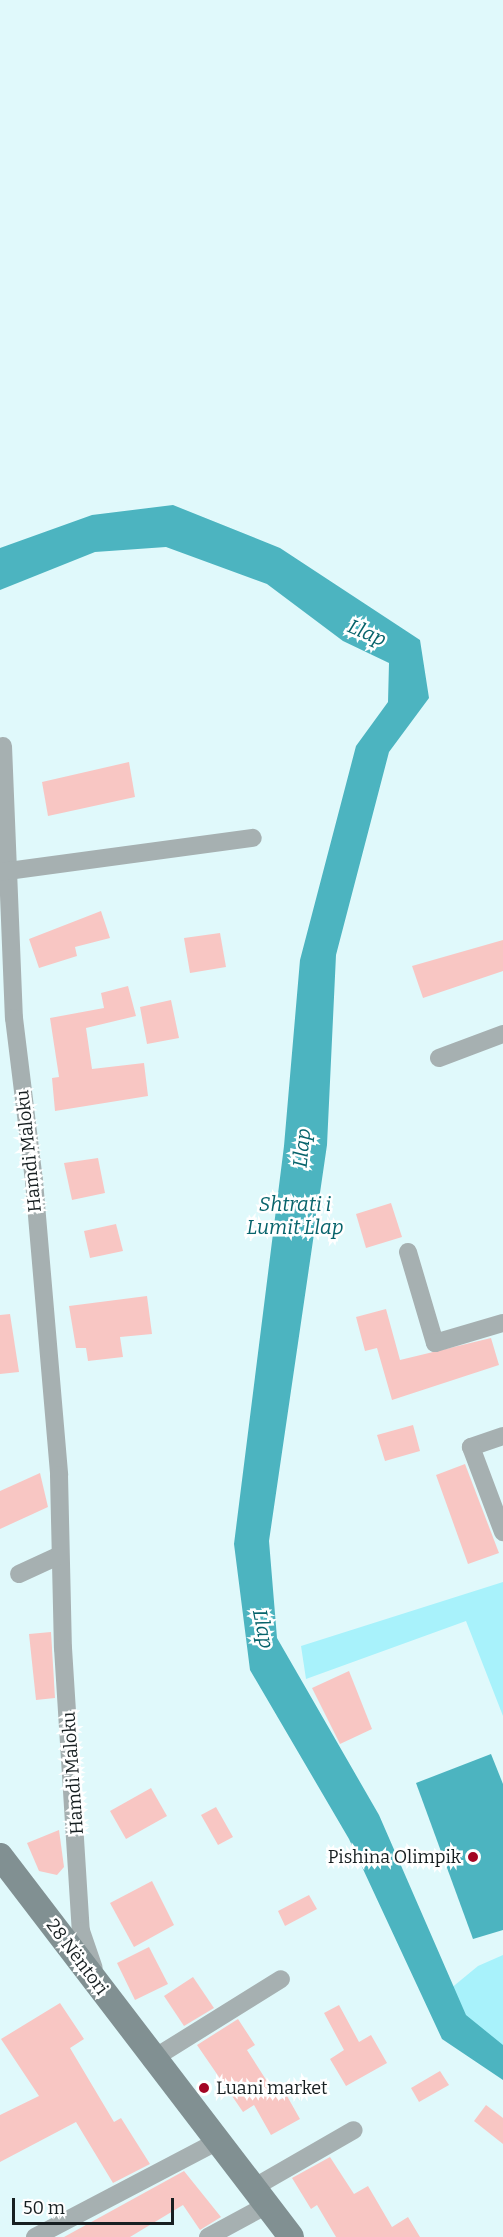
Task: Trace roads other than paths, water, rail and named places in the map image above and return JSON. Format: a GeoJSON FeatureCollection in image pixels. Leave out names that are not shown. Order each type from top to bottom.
{"type":"FeatureCollection","features":[{"type":"Feature","properties":{"kind":"main road","name":"28 Nëntori"},"geometry":{"type":"LineString","coordinates":[[0,1856],[100,1987],[151,2060],[291,2237]]}},
{"type":"Feature","properties":{"kind":"street","name":"Hamdi Maloku"},"geometry":{"type":"LineString","coordinates":[[3,746],[4,871],[14,1018],[34,1181],[59,1475],[58,1556],[81,1931],[100,1987]]}},
{"type":"Feature","properties":{"kind":"street"},"geometry":{"type":"LineString","coordinates":[[4,871],[253,838]]}},
{"type":"Feature","properties":{"kind":"street"},"geometry":{"type":"LineString","coordinates":[[438,1058],[503,1034]]}},
{"type":"Feature","properties":{"kind":"street"},"geometry":{"type":"LineString","coordinates":[[408,1252],[435,1343],[503,1323]]}},
{"type":"Feature","properties":{"kind":"street"},"geometry":{"type":"LineString","coordinates":[[503,1436],[471,1447],[503,1532]]}},
{"type":"Feature","properties":{"kind":"street"},"geometry":{"type":"LineString","coordinates":[[19,1574],[58,1556]]}},
{"type":"Feature","properties":{"kind":"street"},"geometry":{"type":"LineString","coordinates":[[151,2060],[281,1979]]}},
{"type":"Feature","properties":{"kind":"street"},"geometry":{"type":"LineString","coordinates":[[208,2237],[354,2130]]}},
{"type":"Feature","properties":{"kind":"street"},"geometry":{"type":"LineString","coordinates":[[35,2237],[216,2142]]}},
{"type":"Feature","properties":{"kind":"water","name":"Shtrati i Lumit Llap"},"geometry":{"type":"Polygon","coordinates":[[[173,505],[280,548],[420,640],[429,698],[389,752],[336,955],[327,1145],[269,1541],[277,1638],[379,1815],[466,2015],[503,2045],[503,2080],[442,2039],[349,1839],[250,1670],[234,1544],[284,1146],[300,960],[356,746],[388,702],[389,663],[343,641],[267,584],[166,547],[95,552],[0,590],[0,548],[92,515],[173,505]]]}},
{"type":"Feature","properties":{"kind":"water","name":"Pishina Olimpik"},"geometry":{"type":"Polygon","coordinates":[[[491,1754],[503,1784],[503,1930],[473,1939],[416,1783],[491,1754]]]}},
{"type":"Feature","properties":{"kind":"place","name":"Pishina Olimpik"},"geometry":{"type":"Point","coordinates":[473,1857]}},
{"type":"Feature","properties":{"kind":"place","name":"Luani market"},"geometry":{"type":"Point","coordinates":[204,2088]}},
{"type":"Feature","properties":{"kind":"water label","name":"Llap"},"geometry":{"type":"Point","coordinates":[367,633]}},
{"type":"Feature","properties":{"kind":"water label","name":"Llap"},"geometry":{"type":"Point","coordinates":[302,1148]}},
{"type":"Feature","properties":{"kind":"water label","name":"Llap"},"geometry":{"type":"Point","coordinates":[263,1629]}}]}
